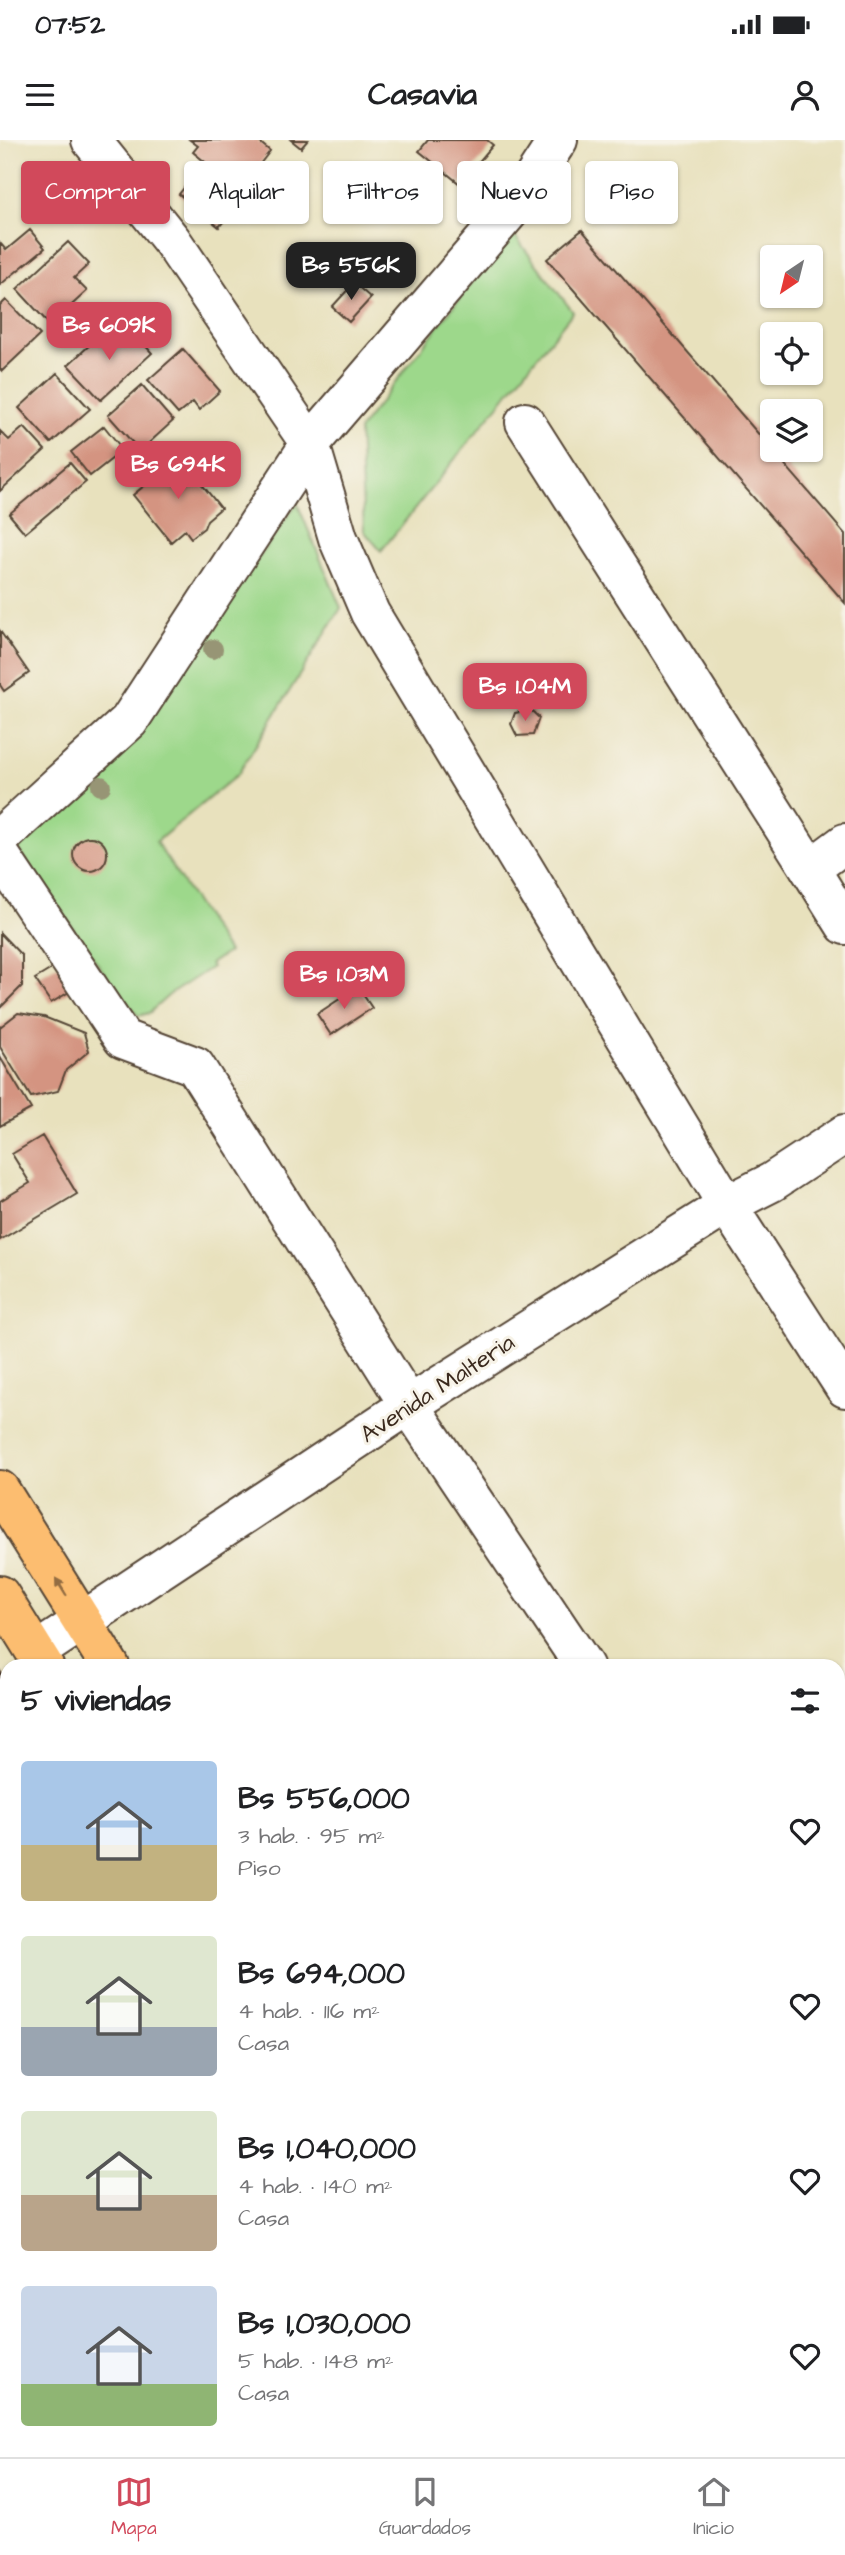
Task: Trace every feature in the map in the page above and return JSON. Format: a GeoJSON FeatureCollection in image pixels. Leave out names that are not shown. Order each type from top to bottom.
{"type":"FeatureCollection","features":[{"type":"Feature","properties":{"kind":"main road"},"geometry":{"type":"LineString","coordinates":[[3,1503],[106,1659]]}},
{"type":"Feature","properties":{"kind":"main road"},"geometry":{"type":"LineString","coordinates":[[0,1595],[40,1659]]}},
{"type":"Feature","properties":{"kind":"street"},"geometry":{"type":"LineString","coordinates":[[91,140],[172,241],[310,444],[338,538],[370,613],[727,1205],[845,1388]]}},
{"type":"Feature","properties":{"kind":"street"},"geometry":{"type":"LineString","coordinates":[[0,838],[129,721],[310,444],[519,200],[558,140]]}},
{"type":"Feature","properties":{"kind":"street"},"geometry":{"type":"LineString","coordinates":[[525,422],[845,925]]}},
{"type":"Feature","properties":{"kind":"street"},"geometry":{"type":"LineString","coordinates":[[810,869],[845,843]]}},
{"type":"Feature","properties":{"kind":"street"},"geometry":{"type":"LineString","coordinates":[[0,855],[123,1039],[195,1066],[409,1405],[579,1659]]}},
{"type":"Feature","properties":{"kind":"street","name":"Avenida Malteria"},"geometry":{"type":"LineString","coordinates":[[40,1659],[83,1622],[409,1405],[727,1205],[772,1182],[845,1134]]}},
{"type":"Feature","properties":{"kind":"green space"},"geometry":{"type":"Polygon","coordinates":[[[511,231],[573,312],[381,551],[364,531],[359,430],[511,231]]]}},
{"type":"Feature","properties":{"kind":"green space"},"geometry":{"type":"Polygon","coordinates":[[[297,503],[341,608],[238,774],[156,842],[228,952],[149,1013],[138,1016],[114,987],[19,851],[19,839],[142,723],[297,503]]]}},
{"type":"Feature","properties":{"kind":"building"},"geometry":{"type":"Polygon","coordinates":[[[190,140],[257,140],[270,151],[262,161],[204,161],[193,152],[198,146],[190,140]]]}},
{"type":"Feature","properties":{"kind":"building"},"geometry":{"type":"Polygon","coordinates":[[[291,140],[308,140],[301,148],[291,140]]]}},
{"type":"Feature","properties":{"kind":"building"},"geometry":{"type":"Polygon","coordinates":[[[428,140],[487,140],[493,145],[479,161],[457,161],[457,182],[443,170],[443,161],[431,161],[419,151],[428,140]]]}},
{"type":"Feature","properties":{"kind":"building"},"geometry":{"type":"Polygon","coordinates":[[[30,230],[45,248],[0,285],[0,243],[6,250],[30,230]]]}},
{"type":"Feature","properties":{"kind":"building"},"geometry":{"type":"Polygon","coordinates":[[[582,230],[760,436],[760,462],[783,462],[845,534],[845,603],[547,259],[582,230]]]}},
{"type":"Feature","properties":{"kind":"building"},"geometry":{"type":"Polygon","coordinates":[[[68,242],[89,264],[74,278],[87,291],[50,325],[17,289],[68,242]]]}},
{"type":"Feature","properties":{"kind":"building"},"geometry":{"type":"Polygon","coordinates":[[[354,283],[371,298],[349,322],[332,307],[354,283]]]}},
{"type":"Feature","properties":{"kind":"building"},"geometry":{"type":"Polygon","coordinates":[[[6,300],[40,335],[2,371],[0,306],[6,300]]]}},
{"type":"Feature","properties":{"kind":"building"},"geometry":{"type":"Polygon","coordinates":[[[131,330],[152,353],[101,400],[68,365],[105,331],[116,343],[131,330]]]}},
{"type":"Feature","properties":{"kind":"building"},"geometry":{"type":"Polygon","coordinates":[[[183,349],[220,391],[199,410],[193,402],[178,414],[148,380],[183,349]]]}},
{"type":"Feature","properties":{"kind":"building"},"geometry":{"type":"Polygon","coordinates":[[[57,373],[90,409],[51,443],[19,408],[57,373]]]}},
{"type":"Feature","properties":{"kind":"building"},"geometry":{"type":"Polygon","coordinates":[[[142,385],[173,421],[140,451],[108,415],[142,385]]]}},
{"type":"Feature","properties":{"kind":"building"},"geometry":{"type":"Polygon","coordinates":[[[104,426],[123,450],[90,476],[71,452],[104,426]]]}},
{"type":"Feature","properties":{"kind":"building"},"geometry":{"type":"Polygon","coordinates":[[[24,427],[45,450],[0,491],[0,431],[9,440],[24,427]]]}},
{"type":"Feature","properties":{"kind":"building"},"geometry":{"type":"Polygon","coordinates":[[[180,457],[221,508],[207,520],[204,528],[191,538],[185,530],[171,542],[133,495],[180,457]]]}},
{"type":"Feature","properties":{"kind":"building"},"geometry":{"type":"Polygon","coordinates":[[[70,463],[86,482],[25,533],[9,514],[70,463]]]}},
{"type":"Feature","properties":{"kind":"building"},"geometry":{"type":"Polygon","coordinates":[[[0,631],[29,673],[4,691],[0,685],[0,631]]]}},
{"type":"Feature","properties":{"kind":"building"},"geometry":{"type":"Polygon","coordinates":[[[531,710],[539,718],[533,735],[517,736],[511,724],[515,713],[531,710]]]}},
{"type":"Feature","properties":{"kind":"building"},"geometry":{"type":"Polygon","coordinates":[[[90,837],[102,842],[107,854],[102,866],[90,871],[78,866],[73,854],[78,842],[90,837]]]}},
{"type":"Feature","properties":{"kind":"building"},"geometry":{"type":"Polygon","coordinates":[[[0,933],[22,956],[22,986],[0,1008],[0,933]]]}},
{"type":"Feature","properties":{"kind":"building"},"geometry":{"type":"Polygon","coordinates":[[[58,965],[74,989],[51,1003],[35,979],[58,965]]]}},
{"type":"Feature","properties":{"kind":"building"},"geometry":{"type":"Polygon","coordinates":[[[358,987],[372,1008],[331,1035],[317,1014],[358,987]]]}},
{"type":"Feature","properties":{"kind":"building"},"geometry":{"type":"Polygon","coordinates":[[[18,1013],[44,1017],[84,1033],[89,1051],[66,1070],[58,1091],[31,1097],[0,1047],[0,1027],[18,1013]]]}},
{"type":"Feature","properties":{"kind":"building"},"geometry":{"type":"Polygon","coordinates":[[[0,1057],[31,1109],[0,1126],[0,1057]]]}},
{"type":"Feature","properties":{"kind":"building"},"geometry":{"type":"Polygon","coordinates":[[[42,1136],[77,1194],[0,1240],[0,1201],[30,1183],[12,1154],[42,1136]]]}}]}
